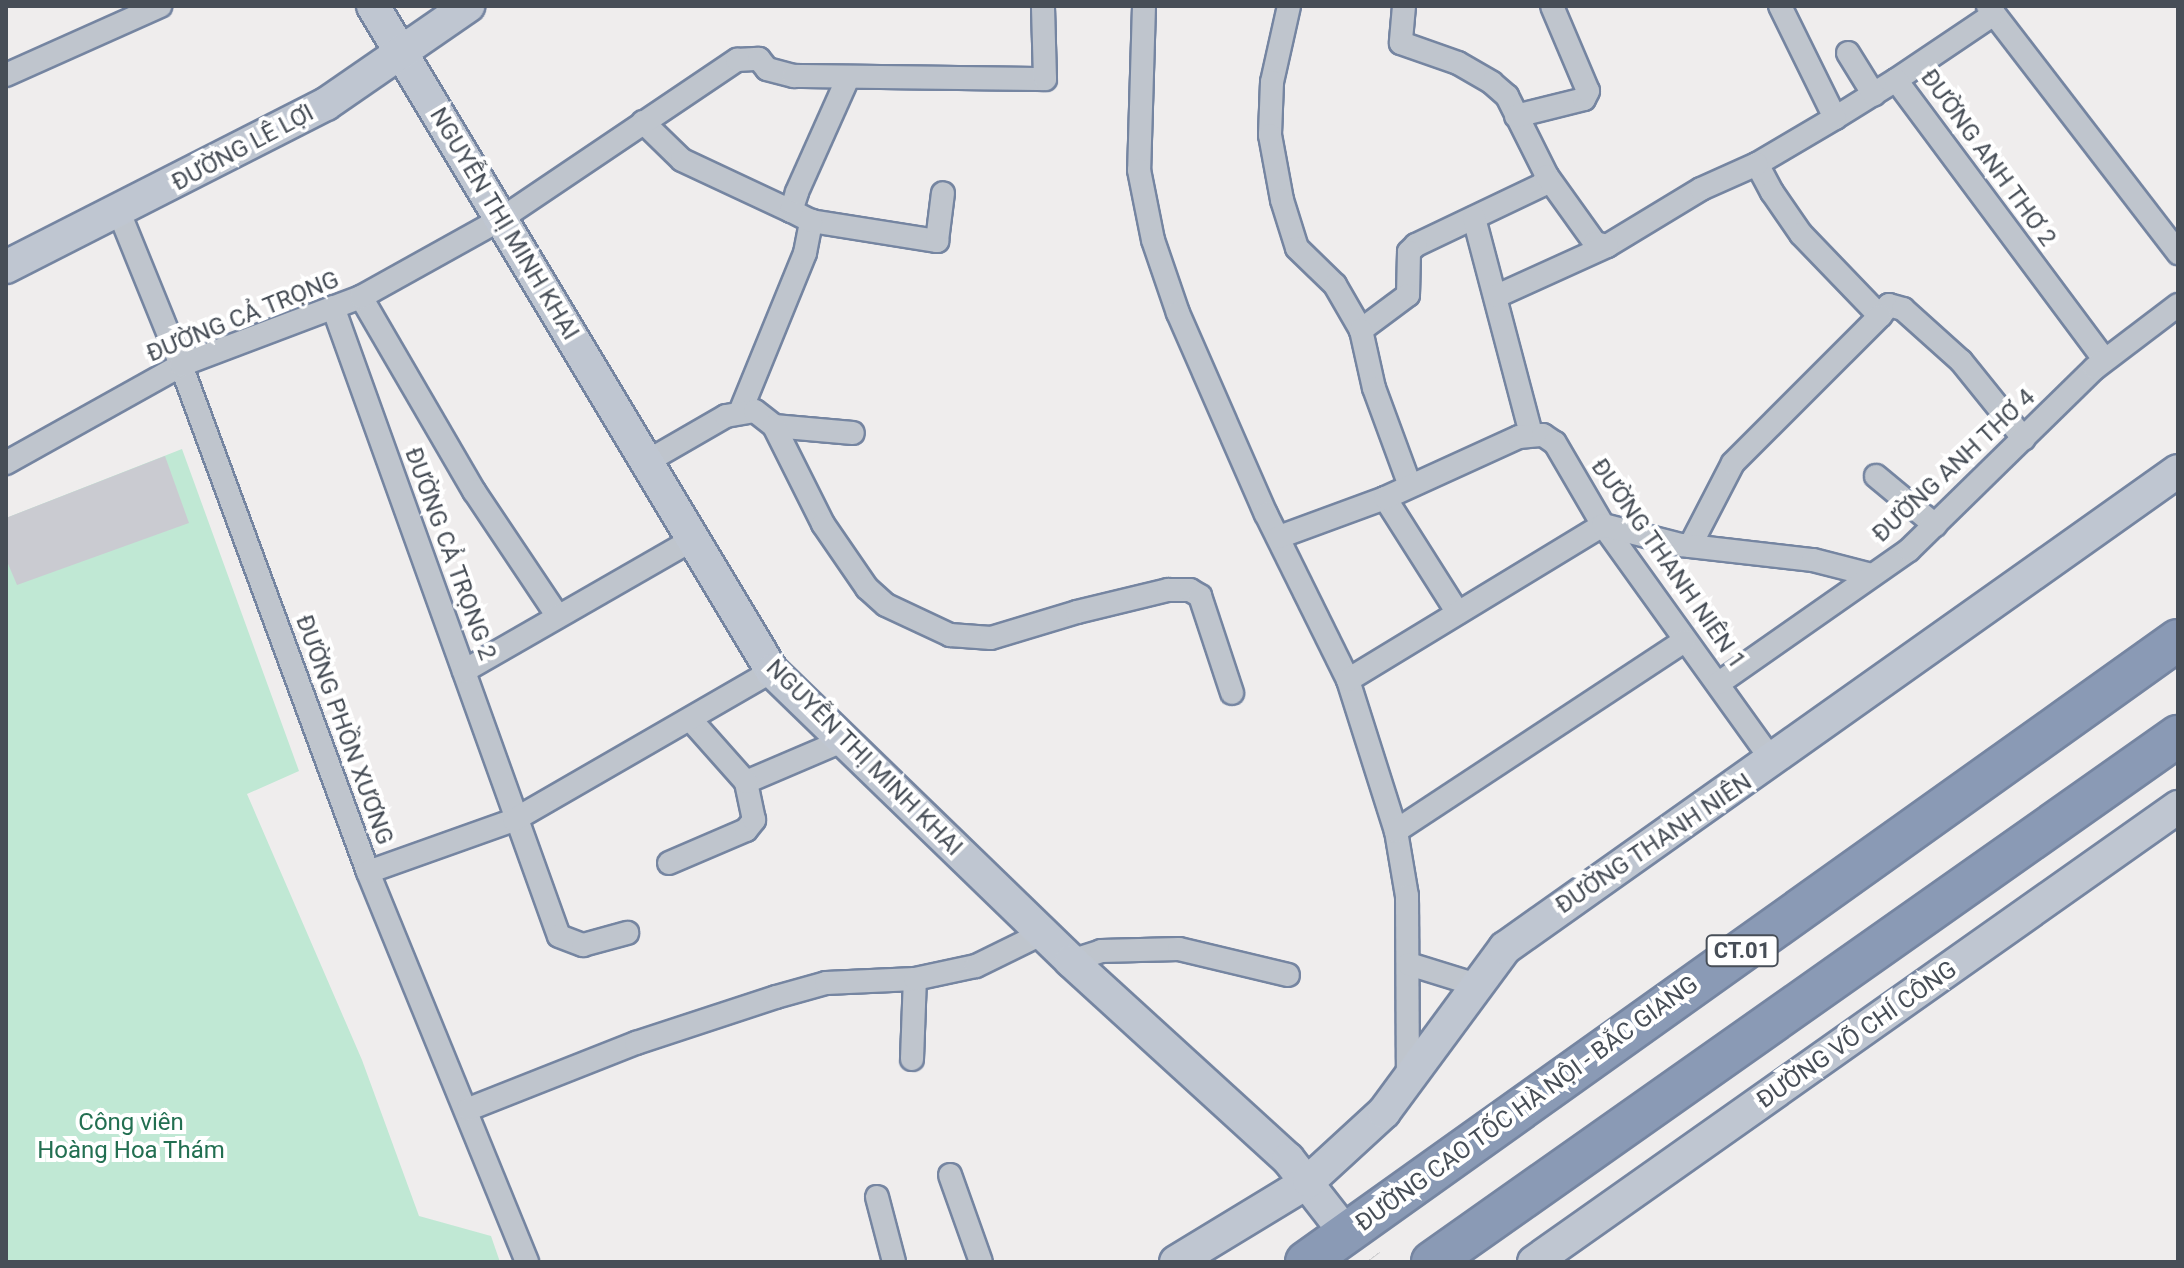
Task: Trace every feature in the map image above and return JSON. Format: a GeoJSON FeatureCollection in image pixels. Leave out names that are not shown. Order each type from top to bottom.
{"type":"FeatureCollection","features":[{"type":"Feature","properties":{"kind":"highway","name":"ĐƯỜNG CAO TỐC HÀ NỘI - BẮC GIANG"},"geometry":{"type":"LineString","coordinates":[[1306,1262],[2178,640]]}},
{"type":"Feature","properties":{"kind":"highway"},"geometry":{"type":"LineString","coordinates":[[1432,1262],[2178,736]]}},
{"type":"Feature","properties":{"kind":"street"},"geometry":{"type":"LineString","coordinates":[[6,75],[160,6]]}},
{"type":"Feature","properties":{"kind":"street","name":"NGUYỄN THỊ MINH KHAI"},"geometry":{"type":"LineString","coordinates":[[373,6],[772,671],[1071,961],[1309,1181],[1338,1223]]}},
{"type":"Feature","properties":{"kind":"street","name":"ĐƯỜNG LÊ LỢI"},"geometry":{"type":"LineString","coordinates":[[6,267],[326,104],[468,6]]}},
{"type":"Feature","properties":{"kind":"street"},"geometry":{"type":"LineString","coordinates":[[648,461],[741,410],[800,271],[801,216],[848,78],[1045,79],[1043,6]]}},
{"type":"Feature","properties":{"kind":"street"},"geometry":{"type":"LineString","coordinates":[[1144,6],[1139,170],[1153,240],[1178,313],[1279,537],[1348,680],[1396,831],[1407,896],[1408,1079]]}},
{"type":"Feature","properties":{"kind":"street"},"geometry":{"type":"LineString","coordinates":[[1289,6],[1272,82],[1271,121],[1282,200],[1297,248],[1335,285],[1361,330],[1374,388],[1410,486]]}},
{"type":"Feature","properties":{"kind":"street"},"geometry":{"type":"LineString","coordinates":[[1404,6],[1401,43],[1479,72],[1507,96],[1547,176],[1595,243],[1607,246]]}},
{"type":"Feature","properties":{"kind":"street"},"geometry":{"type":"LineString","coordinates":[[1516,116],[1584,99],[1588,91],[1578,57],[1552,6]]}},
{"type":"Feature","properties":{"kind":"street"},"geometry":{"type":"LineString","coordinates":[[1780,6],[1835,118]]}},
{"type":"Feature","properties":{"kind":"street"},"geometry":{"type":"LineString","coordinates":[[1991,10],[2178,253]]}},
{"type":"Feature","properties":{"kind":"street","name":"ĐƯỜNG ANH THƠ 2"},"geometry":{"type":"LineString","coordinates":[[1991,10],[1896,80],[2105,360]]}},
{"type":"Feature","properties":{"kind":"street"},"geometry":{"type":"LineString","coordinates":[[1848,53],[1874,95]]}},
{"type":"Feature","properties":{"kind":"street","name":"ĐƯỜNG CẢ TRỌNG"},"geometry":{"type":"LineString","coordinates":[[6,463],[181,365],[361,297],[501,219],[720,69],[751,57],[777,74],[848,78]]}},
{"type":"Feature","properties":{"kind":"street"},"geometry":{"type":"LineString","coordinates":[[1497,296],[1607,246],[1689,195],[1757,164],[1896,80]]}},
{"type":"Feature","properties":{"kind":"street"},"geometry":{"type":"LineString","coordinates":[[643,122],[682,160],[801,216],[937,241],[943,193]]}},
{"type":"Feature","properties":{"kind":"street"},"geometry":{"type":"LineString","coordinates":[[1757,164],[1801,234],[1880,316]]}},
{"type":"Feature","properties":{"kind":"street"},"geometry":{"type":"LineString","coordinates":[[1361,330],[1408,295],[1409,252],[1416,245],[1542,185],[1547,176]]}},
{"type":"Feature","properties":{"kind":"street","name":"ĐƯỜNG PHỒN XƯƠNG"},"geometry":{"type":"LineString","coordinates":[[119,212],[181,365],[368,872],[469,1109],[527,1262]]}},
{"type":"Feature","properties":{"kind":"street"},"geometry":{"type":"LineString","coordinates":[[1279,537],[1385,498],[1531,433],[1474,218]]}},
{"type":"Feature","properties":{"kind":"street"},"geometry":{"type":"LineString","coordinates":[[361,297],[474,491],[557,615]]}},
{"type":"Feature","properties":{"kind":"street"},"geometry":{"type":"LineString","coordinates":[[1690,546],[1733,463],[1889,305],[1903,309],[1961,361],[2024,439]]}},
{"type":"Feature","properties":{"kind":"street","name":"ĐƯỜNG ANH THƠ 4"},"geometry":{"type":"LineString","coordinates":[[1719,683],[1872,575],[1935,525],[2105,360],[2178,305]]}},
{"type":"Feature","properties":{"kind":"street","name":"ĐƯỜNG CẢ TRỌNG 2"},"geometry":{"type":"LineString","coordinates":[[333,307],[464,671],[514,820],[559,936],[583,945],[627,933]]}},
{"type":"Feature","properties":{"kind":"street"},"geometry":{"type":"LineString","coordinates":[[741,410],[767,417],[774,426],[823,524],[867,588],[886,605],[950,635],[991,638],[1077,612],[1168,590],[1190,590],[1200,596],[1232,693]]}},
{"type":"Feature","properties":{"kind":"street"},"geometry":{"type":"LineString","coordinates":[[774,426],[853,433]]}},
{"type":"Feature","properties":{"kind":"street","name":"ĐƯỜNG THANH NIÊN 1"},"geometry":{"type":"LineString","coordinates":[[1531,433],[1555,443],[1603,525],[1773,762]]}},
{"type":"Feature","properties":{"kind":"street","name":"ĐƯỜNG THANH NIÊN"},"geometry":{"type":"LineString","coordinates":[[1176,1262],[1309,1181],[1384,1112],[1505,948],[1541,920],[1773,762],[2178,471]]}},
{"type":"Feature","properties":{"kind":"street"},"geometry":{"type":"LineString","coordinates":[[1876,476],[1935,525]]}},
{"type":"Feature","properties":{"kind":"street"},"geometry":{"type":"LineString","coordinates":[[1385,498],[1458,613]]}},
{"type":"Feature","properties":{"kind":"street"},"geometry":{"type":"LineString","coordinates":[[1348,680],[1603,525],[1690,546],[1813,560],[1872,575]]}},
{"type":"Feature","properties":{"kind":"street"},"geometry":{"type":"LineString","coordinates":[[464,671],[692,540]]}},
{"type":"Feature","properties":{"kind":"street"},"geometry":{"type":"LineString","coordinates":[[1396,831],[1684,641]]}},
{"type":"Feature","properties":{"kind":"street"},"geometry":{"type":"LineString","coordinates":[[368,872],[514,820],[772,671]]}},
{"type":"Feature","properties":{"kind":"street"},"geometry":{"type":"LineString","coordinates":[[669,863],[746,830],[754,820],[746,782],[690,719]]}},
{"type":"Feature","properties":{"kind":"street"},"geometry":{"type":"LineString","coordinates":[[746,782],[842,741]]}},
{"type":"Feature","properties":{"kind":"street","name":"ĐƯỜNG VÕ CHÍ CÔNG"},"geometry":{"type":"LineString","coordinates":[[1534,1262],[2178,807]]}},
{"type":"Feature","properties":{"kind":"street"},"geometry":{"type":"LineString","coordinates":[[469,1109],[636,1043],[776,997],[826,983],[915,979],[976,966],[1043,933]]}},
{"type":"Feature","properties":{"kind":"street"},"geometry":{"type":"LineString","coordinates":[[1071,961],[1101,951],[1179,949],[1288,975]]}},
{"type":"Feature","properties":{"kind":"street"},"geometry":{"type":"LineString","coordinates":[[1409,964],[1477,985]]}},
{"type":"Feature","properties":{"kind":"street"},"geometry":{"type":"LineString","coordinates":[[912,1059],[915,979]]}},
{"type":"Feature","properties":{"kind":"street"},"geometry":{"type":"LineString","coordinates":[[950,1175],[981,1262]]}},
{"type":"Feature","properties":{"kind":"street"},"geometry":{"type":"LineString","coordinates":[[877,1197],[894,1262]]}},
{"type":"Feature","properties":{"kind":"green space","name":"Công viên Hoàng Hoa Thám"},"geometry":{"type":"Polygon","coordinates":[[[182,449],[299,771],[247,794],[362,1060],[419,1216],[491,1236],[500,1262],[6,1262],[6,518],[182,449]]]}},
{"type":"Feature","properties":{"kind":"building"},"geometry":{"type":"Polygon","coordinates":[[[165,456],[189,523],[17,585],[6,559],[6,518],[165,456]]]}},
{"type":"Feature","properties":{"kind":"tunnel"},"geometry":{"type":"LineString","coordinates":[[1338,1223],[1367,1262]]}}]}
